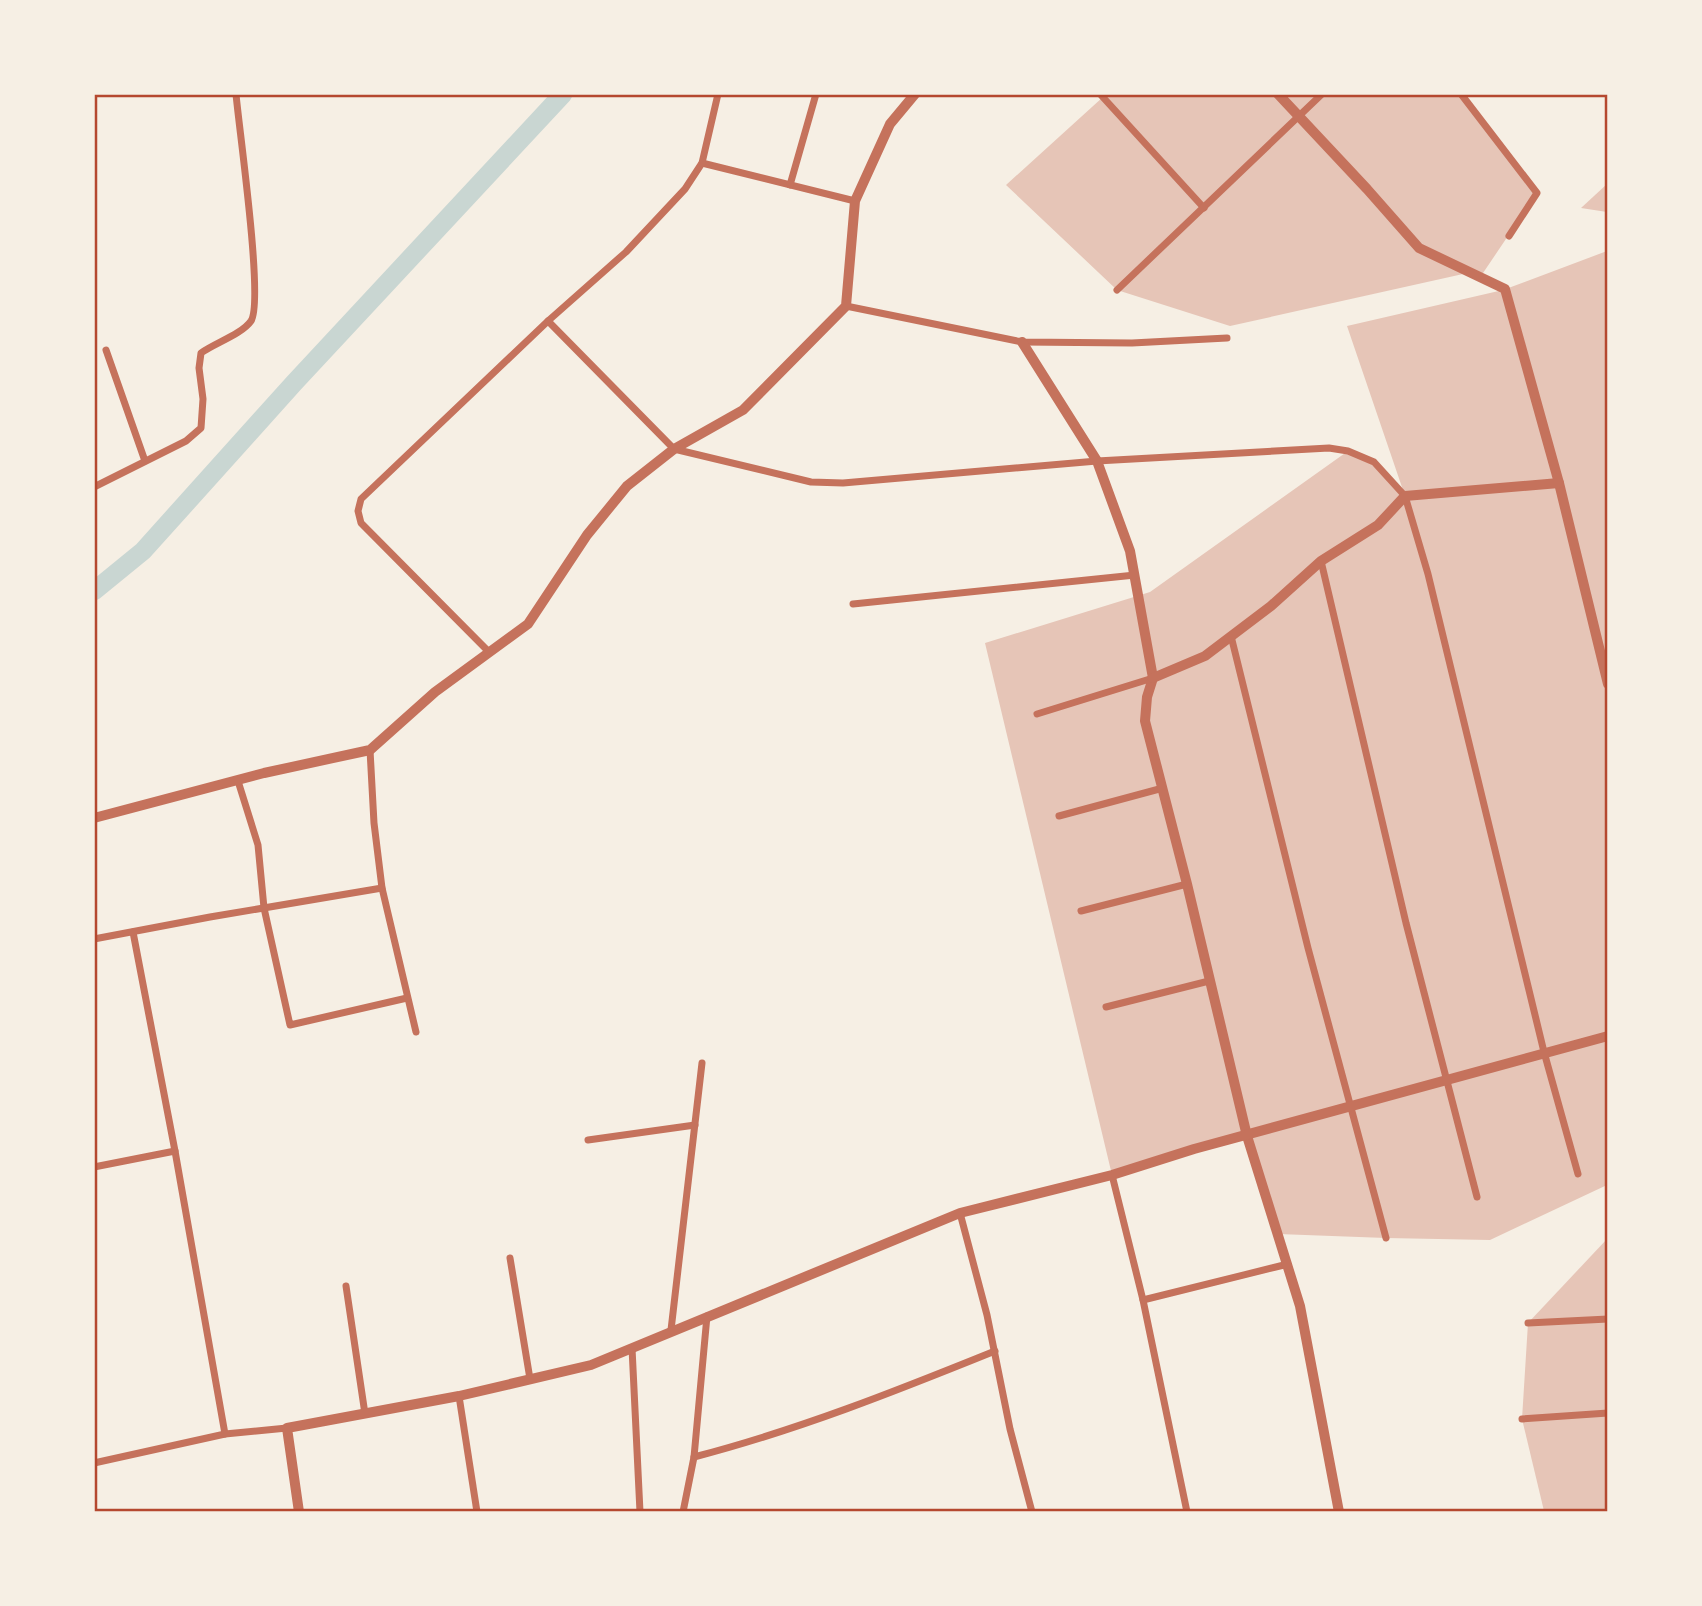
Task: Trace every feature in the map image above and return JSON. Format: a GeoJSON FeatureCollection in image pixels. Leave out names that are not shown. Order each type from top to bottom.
{"type":"FeatureCollection","features":[{"type":"Feature","properties":{"kind":"street"},"geometry":{"type":"LineString","coordinates":[[94,487],[186,441],[201,428],[201,353],[245,328],[253,317],[256,284],[236,94]]}},
{"type":"Feature","properties":{"kind":"street"},"geometry":{"type":"LineString","coordinates":[[489,652],[361,523],[358,511],[361,499],[548,321],[626,252],[685,189],[702,163],[718,94]]}},
{"type":"Feature","properties":{"kind":"street"},"geometry":{"type":"LineString","coordinates":[[790,185],[816,94]]}},
{"type":"Feature","properties":{"kind":"street"},"geometry":{"type":"LineString","coordinates":[[94,818],[370,750],[435,692],[528,624],[587,535],[627,486],[674,449],[743,410],[846,306],[855,201],[890,124],[915,94]]}},
{"type":"Feature","properties":{"kind":"street"},"geometry":{"type":"LineString","coordinates":[[1100,94],[1204,208]]}},
{"type":"Feature","properties":{"kind":"street"},"geometry":{"type":"LineString","coordinates":[[1278,94],[1419,248],[1505,289],[1559,483],[1608,684]]}},
{"type":"Feature","properties":{"kind":"street"},"geometry":{"type":"LineString","coordinates":[[1117,290],[1322,94]]}},
{"type":"Feature","properties":{"kind":"street"},"geometry":{"type":"LineString","coordinates":[[1461,94],[1537,194],[1509,236]]}},
{"type":"Feature","properties":{"kind":"street"},"geometry":{"type":"LineString","coordinates":[[702,163],[855,201]]}},
{"type":"Feature","properties":{"kind":"street"},"geometry":{"type":"LineString","coordinates":[[846,306],[1022,342],[1132,343],[1227,338]]}},
{"type":"Feature","properties":{"kind":"street"},"geometry":{"type":"LineString","coordinates":[[548,321],[674,449],[811,482],[843,484],[1097,461],[1329,448],[1348,451],[1374,461],[1405,496],[1434,601],[1544,1052],[1578,1174]]}},
{"type":"Feature","properties":{"kind":"street"},"geometry":{"type":"LineString","coordinates":[[1022,342],[1097,461],[1130,551],[1153,678],[1147,697],[1145,721],[1247,1136],[1300,1306],[1339,1511]]}},
{"type":"Feature","properties":{"kind":"street"},"geometry":{"type":"LineString","coordinates":[[106,350],[145,461]]}},
{"type":"Feature","properties":{"kind":"street"},"geometry":{"type":"LineString","coordinates":[[1037,714],[1153,678],[1205,656],[1271,606],[1321,561],[1378,525],[1405,496],[1559,483]]}},
{"type":"Feature","properties":{"kind":"street"},"geometry":{"type":"LineString","coordinates":[[1321,561],[1406,923],[1477,1197]]}},
{"type":"Feature","properties":{"kind":"street"},"geometry":{"type":"LineString","coordinates":[[853,604],[1135,575]]}},
{"type":"Feature","properties":{"kind":"street"},"geometry":{"type":"LineString","coordinates":[[1231,636],[1349,1106],[1386,1238]]}},
{"type":"Feature","properties":{"kind":"street"},"geometry":{"type":"LineString","coordinates":[[370,750],[374,822],[382,888],[416,1032]]}},
{"type":"Feature","properties":{"kind":"street"},"geometry":{"type":"LineString","coordinates":[[238,781],[258,845],[264,908],[290,1025],[407,998]]}},
{"type":"Feature","properties":{"kind":"street"},"geometry":{"type":"LineString","coordinates":[[1059,816],[1163,788]]}},
{"type":"Feature","properties":{"kind":"street"},"geometry":{"type":"LineString","coordinates":[[1081,911],[1187,884]]}},
{"type":"Feature","properties":{"kind":"street"},"geometry":{"type":"LineString","coordinates":[[94,939],[382,888]]}},
{"type":"Feature","properties":{"kind":"street"},"geometry":{"type":"LineString","coordinates":[[133,932],[176,1151],[225,1434]]}},
{"type":"Feature","properties":{"kind":"street"},"geometry":{"type":"LineString","coordinates":[[1107,1007],[1209,981]]}},
{"type":"Feature","properties":{"kind":"street"},"geometry":{"type":"LineString","coordinates":[[94,1463],[225,1434],[288,1428],[459,1396],[591,1365],[960,1213],[1112,1175],[1194,1149],[1608,1036]]}},
{"type":"Feature","properties":{"kind":"street"},"geometry":{"type":"LineString","coordinates":[[671,1330],[702,1063]]}},
{"type":"Feature","properties":{"kind":"street"},"geometry":{"type":"LineString","coordinates":[[588,1140],[695,1125]]}},
{"type":"Feature","properties":{"kind":"street"},"geometry":{"type":"LineString","coordinates":[[94,1167],[176,1151]]}},
{"type":"Feature","properties":{"kind":"street"},"geometry":{"type":"LineString","coordinates":[[1112,1175],[1143,1300],[1187,1511]]}},
{"type":"Feature","properties":{"kind":"street"},"geometry":{"type":"LineString","coordinates":[[960,1213],[987,1315],[1010,1429],[1032,1511]]}},
{"type":"Feature","properties":{"kind":"street"},"geometry":{"type":"LineString","coordinates":[[510,1258],[530,1379]]}},
{"type":"Feature","properties":{"kind":"street"},"geometry":{"type":"LineString","coordinates":[[1143,1300],[1288,1264]]}},
{"type":"Feature","properties":{"kind":"street"},"geometry":{"type":"LineString","coordinates":[[345,1286],[365,1414]]}},
{"type":"Feature","properties":{"kind":"street"},"geometry":{"type":"LineString","coordinates":[[683,1511],[694,1457],[707,1315]]}},
{"type":"Feature","properties":{"kind":"street"},"geometry":{"type":"LineString","coordinates":[[1528,1323],[1608,1319]]}},
{"type":"Feature","properties":{"kind":"street"},"geometry":{"type":"LineString","coordinates":[[632,1348],[640,1511]]}},
{"type":"Feature","properties":{"kind":"street"},"geometry":{"type":"LineString","coordinates":[[694,1457],[748,1443],[863,1404],[995,1351]]}},
{"type":"Feature","properties":{"kind":"street"},"geometry":{"type":"LineString","coordinates":[[459,1396],[477,1511]]}},
{"type":"Feature","properties":{"kind":"street"},"geometry":{"type":"LineString","coordinates":[[1522,1419],[1608,1413]]}},
{"type":"Feature","properties":{"kind":"street"},"geometry":{"type":"LineString","coordinates":[[288,1428],[299,1511]]}},
{"type":"Feature","properties":{"kind":"building"},"geometry":{"type":"Polygon","coordinates":[[[1100,94],[1461,94],[1537,193],[1481,276],[1472,272],[1230,326],[1117,290],[1006,185],[1103,97],[1100,94]]]}},
{"type":"Feature","properties":{"kind":"building"},"geometry":{"type":"Polygon","coordinates":[[[1607,184],[1607,212],[1581,208],[1607,184]]]}},
{"type":"Feature","properties":{"kind":"building"},"geometry":{"type":"Polygon","coordinates":[[[1607,251],[1607,1185],[1490,1240],[1386,1238],[1278,1234],[1247,1136],[1112,1175],[985,643],[1150,592],[1348,451],[1374,462],[1405,496],[1347,326],[1503,290],[1607,251]]]}},
{"type":"Feature","properties":{"kind":"building"},"geometry":{"type":"Polygon","coordinates":[[[1607,1239],[1607,1511],[1544,1511],[1522,1419],[1528,1323],[1607,1239]]]}},
{"type":"Feature","properties":{"kind":"waterway"},"geometry":{"type":"LineString","coordinates":[[94,591],[143,551],[294,383],[563,94]]}}]}
